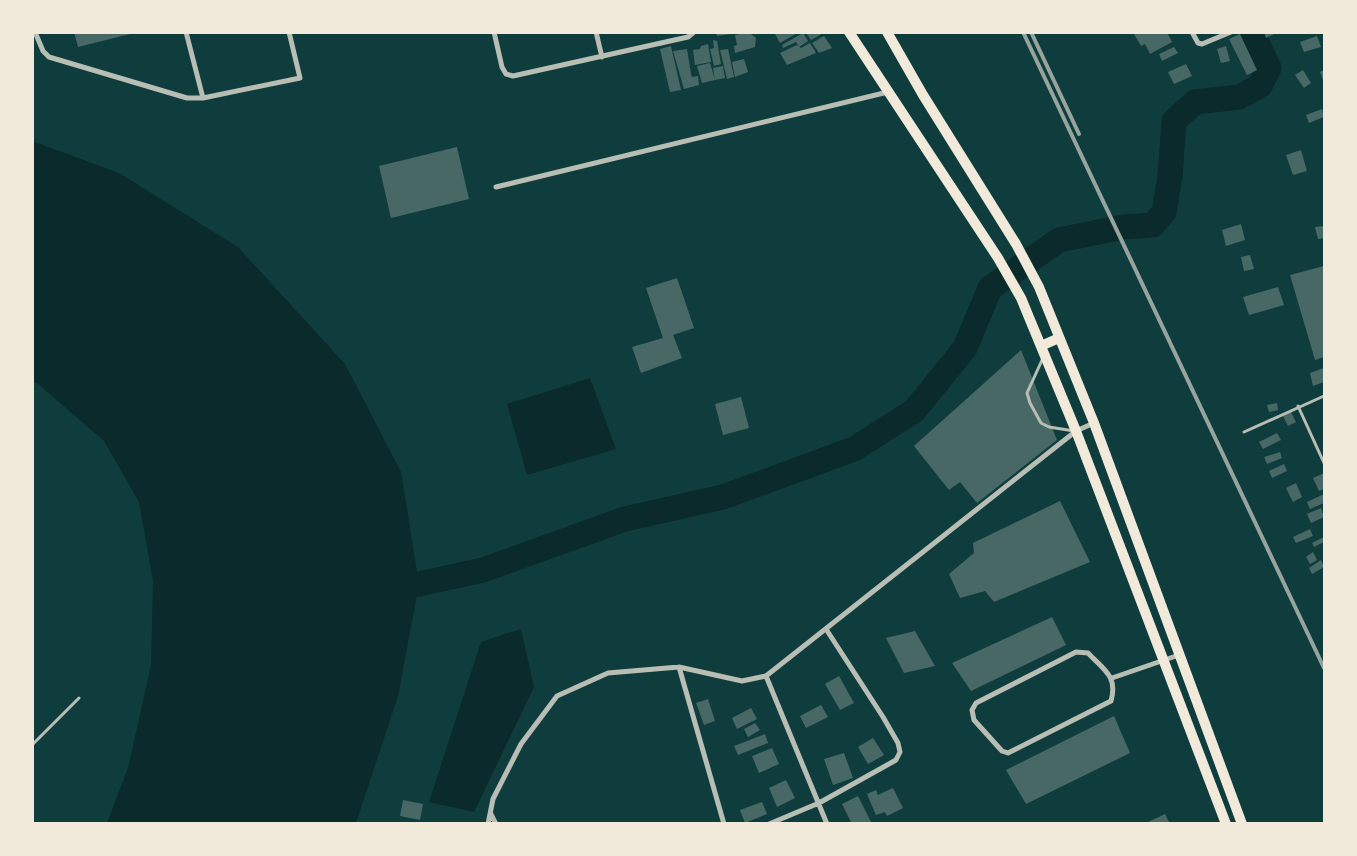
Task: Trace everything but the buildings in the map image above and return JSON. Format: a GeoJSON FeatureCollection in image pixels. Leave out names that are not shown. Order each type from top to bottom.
{"type":"FeatureCollection","features":[{"type":"Feature","properties":{"kind":"main road"},"geometry":{"type":"LineString","coordinates":[[849,32],[998,258],[1022,298],[1076,431],[1226,824]]}},
{"type":"Feature","properties":{"kind":"main road"},"geometry":{"type":"LineString","coordinates":[[887,32],[923,95],[1016,244],[1039,288],[1094,423],[1242,823]]}},
{"type":"Feature","properties":{"kind":"main road"},"geometry":{"type":"LineString","coordinates":[[1043,351],[1059,338]]}},
{"type":"Feature","properties":{"kind":"main road"},"geometry":{"type":"LineString","coordinates":[[1121,551],[1138,544]]}},
{"type":"Feature","properties":{"kind":"street"},"geometry":{"type":"LineString","coordinates":[[35,32],[43,52],[49,57],[187,98],[204,98],[300,78],[289,32]]}},
{"type":"Feature","properties":{"kind":"street"},"geometry":{"type":"LineString","coordinates":[[186,32],[204,98]]}},
{"type":"Feature","properties":{"kind":"street"},"geometry":{"type":"LineString","coordinates":[[494,32],[502,67],[506,74],[513,76],[688,37],[694,32]]}},
{"type":"Feature","properties":{"kind":"street"},"geometry":{"type":"LineString","coordinates":[[596,32],[602,57]]}},
{"type":"Feature","properties":{"kind":"street"},"geometry":{"type":"LineString","coordinates":[[1192,32],[1198,43],[1206,44],[1231,32]]}},
{"type":"Feature","properties":{"kind":"street"},"geometry":{"type":"LineString","coordinates":[[496,187],[888,92]]}},
{"type":"Feature","properties":{"kind":"street"},"geometry":{"type":"LineString","coordinates":[[488,824],[493,799],[521,744],[557,696],[608,673],[678,667],[742,681],[766,676],[1076,431],[1094,423]]}},
{"type":"Feature","properties":{"kind":"street"},"geometry":{"type":"LineString","coordinates":[[770,824],[819,803],[896,760],[900,752],[898,743],[883,717],[826,629]]}},
{"type":"Feature","properties":{"kind":"street"},"geometry":{"type":"LineString","coordinates":[[1076,652],[1088,653],[1112,678],[1114,690],[1111,701],[1008,753],[997,747],[974,720],[972,710],[976,703],[1076,652]]}},
{"type":"Feature","properties":{"kind":"street"},"geometry":{"type":"LineString","coordinates":[[1112,678],[1179,654]]}},
{"type":"Feature","properties":{"kind":"street"},"geometry":{"type":"LineString","coordinates":[[678,667],[724,824]]}},
{"type":"Feature","properties":{"kind":"street"},"geometry":{"type":"LineString","coordinates":[[766,676],[827,824]]}},
{"type":"Feature","properties":{"kind":"street"},"geometry":{"type":"LineString","coordinates":[[491,814],[496,824]]}},
{"type":"Feature","properties":{"kind":"lane"},"geometry":{"type":"LineString","coordinates":[[1043,351],[1027,393],[1030,403],[1041,423],[1049,427],[1076,431]]}},
{"type":"Feature","properties":{"kind":"lane"},"geometry":{"type":"LineString","coordinates":[[1244,432],[1298,406],[1324,396]]}},
{"type":"Feature","properties":{"kind":"lane"},"geometry":{"type":"LineString","coordinates":[[1298,406],[1324,463]]}},
{"type":"Feature","properties":{"kind":"lane"},"geometry":{"type":"LineString","coordinates":[[32,745],[79,698]]}},
{"type":"Feature","properties":{"kind":"water"},"geometry":{"type":"Polygon","coordinates":[[[32,141],[119,173],[238,247],[345,364],[401,472],[419,584],[398,696],[356,823],[107,823],[128,768],[151,665],[153,581],[139,502],[104,441],[37,383],[33,382],[32,141]]]}},
{"type":"Feature","properties":{"kind":"water"},"geometry":{"type":"Polygon","coordinates":[[[590,378],[616,449],[527,475],[507,404],[590,378]]]}},
{"type":"Feature","properties":{"kind":"water"},"geometry":{"type":"Polygon","coordinates":[[[521,629],[534,687],[474,812],[429,802],[481,642],[521,629]]]}},
{"type":"Feature","properties":{"kind":"waterway"},"geometry":{"type":"LineString","coordinates":[[385,587],[419,584],[483,570],[625,519],[723,497],[854,449],[914,411],[965,348],[990,288],[1059,240],[1124,227],[1153,225],[1164,212],[1170,176],[1174,121],[1195,102],[1239,97],[1260,86],[1269,68],[1252,32]]}},
{"type":"Feature","properties":{"kind":"railway"},"geometry":{"type":"LineString","coordinates":[[1023,32],[1324,668]]}},
{"type":"Feature","properties":{"kind":"railway"},"geometry":{"type":"LineString","coordinates":[[1031,32],[1079,134]]}}]}
